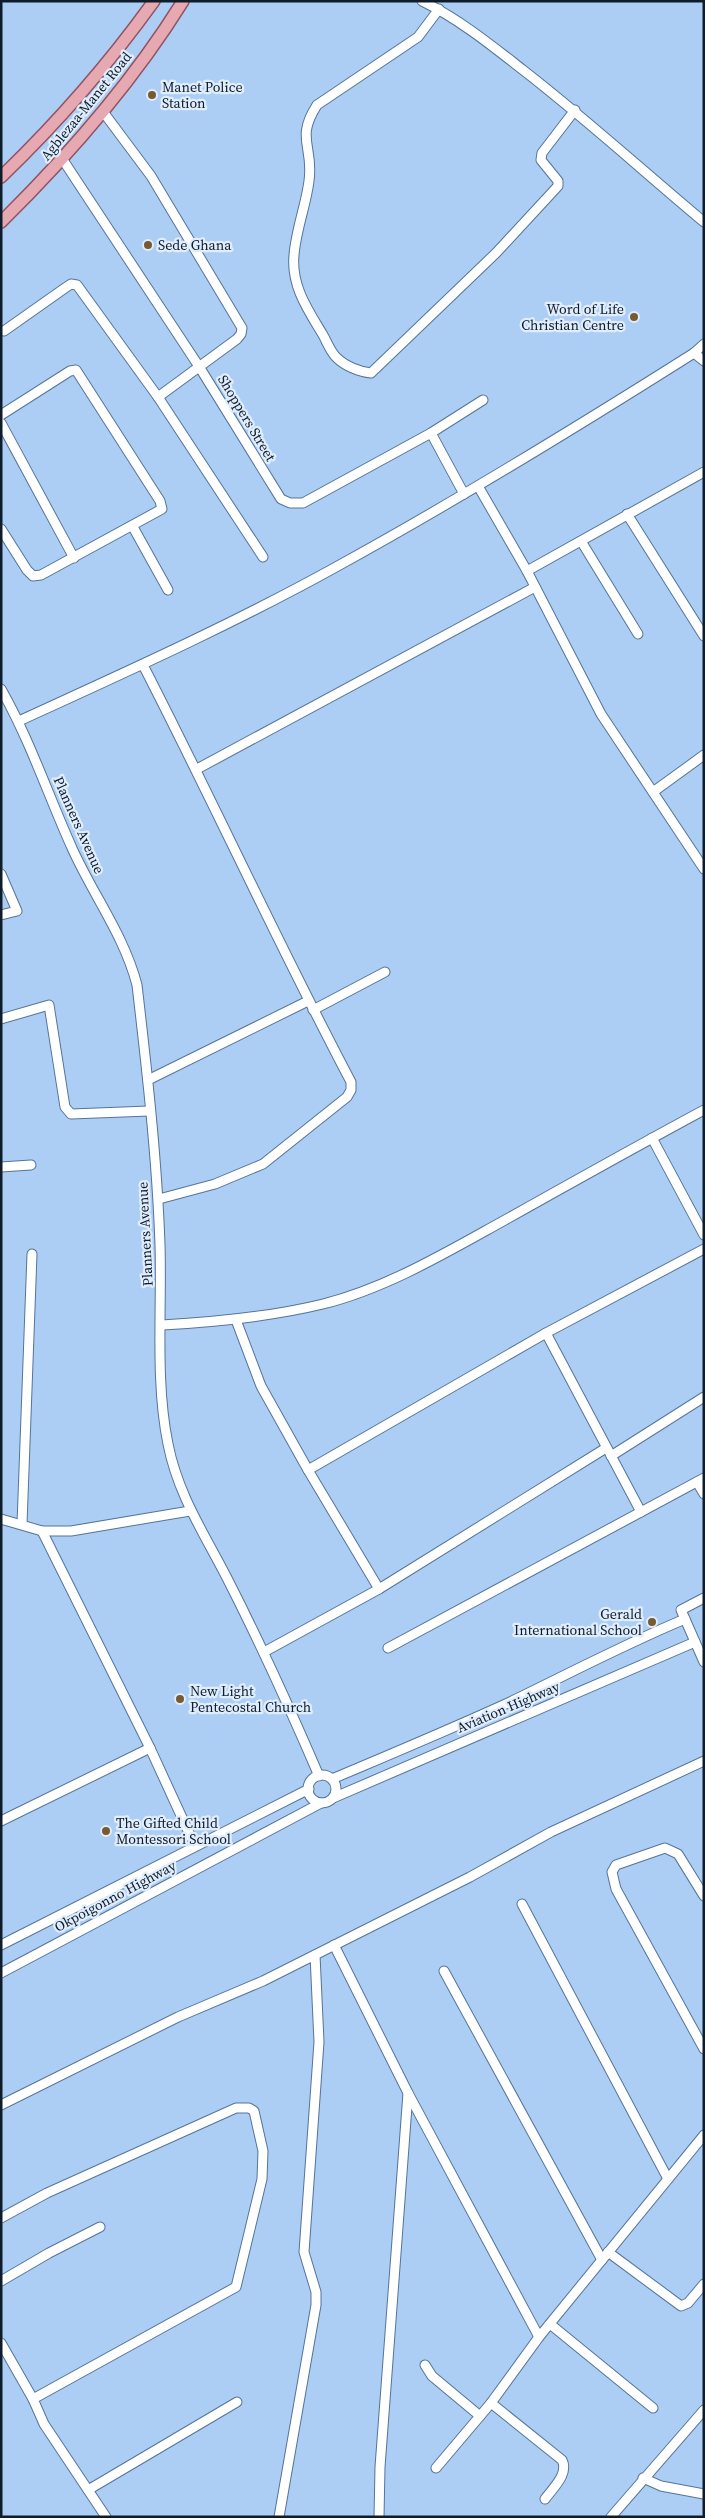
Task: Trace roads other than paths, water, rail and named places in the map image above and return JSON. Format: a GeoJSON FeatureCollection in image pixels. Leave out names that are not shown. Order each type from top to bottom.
{"type":"FeatureCollection","features":[{"type":"Feature","properties":{"kind":"main road","name":"Agblezaa-Manet Road"},"geometry":{"type":"LineString","coordinates":[[1,177],[38,141],[89,85],[154,1]]}},
{"type":"Feature","properties":{"kind":"main road","name":"Agblezaa-Manet Road"},"geometry":{"type":"LineString","coordinates":[[1,222],[63,160],[104,112],[156,45],[183,1]]}},
{"type":"Feature","properties":{"kind":"street"},"geometry":{"type":"LineString","coordinates":[[422,1],[485,40],[575,110],[704,222]]}},
{"type":"Feature","properties":{"kind":"street"},"geometry":{"type":"LineString","coordinates":[[439,10],[418,37],[317,104],[308,118],[304,135],[311,165],[294,255],[296,279],[302,301],[337,358],[361,372],[371,373],[523,224],[558,186],[558,181],[541,160],[542,153],[575,110]]}},
{"type":"Feature","properties":{"kind":"street"},"geometry":{"type":"LineString","coordinates":[[104,112],[151,176],[242,328],[241,334],[237,339],[158,397]]}},
{"type":"Feature","properties":{"kind":"street","name":"Shoppers Street"},"geometry":{"type":"LineString","coordinates":[[63,160],[200,368],[281,499],[290,503],[303,503],[431,433],[483,400]]}},
{"type":"Feature","properties":{"kind":"street"},"geometry":{"type":"LineString","coordinates":[[4,331],[71,284],[77,285],[158,397],[263,557]]}},
{"type":"Feature","properties":{"kind":"street"},"geometry":{"type":"LineString","coordinates":[[19,721],[143,665],[336,568],[478,486],[694,353],[704,344]]}},
{"type":"Feature","properties":{"kind":"street"},"geometry":{"type":"LineString","coordinates":[[694,353],[704,361]]}},
{"type":"Feature","properties":{"kind":"street"},"geometry":{"type":"LineString","coordinates":[[1,415],[70,371],[76,370],[160,502],[162,509],[74,558],[41,575],[33,576],[27,570],[1,529]]}},
{"type":"Feature","properties":{"kind":"street"},"geometry":{"type":"LineString","coordinates":[[1,424],[74,558]]}},
{"type":"Feature","properties":{"kind":"street"},"geometry":{"type":"LineString","coordinates":[[431,433],[464,494]]}},
{"type":"Feature","properties":{"kind":"street"},"geometry":{"type":"LineString","coordinates":[[527,571],[704,472]]}},
{"type":"Feature","properties":{"kind":"street"},"geometry":{"type":"LineString","coordinates":[[478,486],[527,571],[602,714],[704,870]]}},
{"type":"Feature","properties":{"kind":"street"},"geometry":{"type":"LineString","coordinates":[[627,514],[704,636]]}},
{"type":"Feature","properties":{"kind":"street"},"geometry":{"type":"LineString","coordinates":[[132,526],[168,590]]}},
{"type":"Feature","properties":{"kind":"street"},"geometry":{"type":"LineString","coordinates":[[580,541],[638,634]]}},
{"type":"Feature","properties":{"kind":"street"},"geometry":{"type":"LineString","coordinates":[[197,769],[535,587]]}},
{"type":"Feature","properties":{"kind":"street"},"geometry":{"type":"LineString","coordinates":[[143,665],[197,769],[308,1001],[351,1082],[351,1090],[347,1097],[263,1164],[215,1184],[158,1199]]}},
{"type":"Feature","properties":{"kind":"street","name":"Planners Avenue"},"geometry":{"type":"LineString","coordinates":[[1,688],[19,721],[72,848],[130,958],[137,985],[148,1080],[149,1111],[158,1199],[162,1325],[162,1405],[167,1437],[178,1479],[190,1510],[223,1570],[264,1652],[320,1776]]}},
{"type":"Feature","properties":{"kind":"street"},"geometry":{"type":"LineString","coordinates":[[654,792],[704,756]]}},
{"type":"Feature","properties":{"kind":"street"},"geometry":{"type":"LineString","coordinates":[[1,874],[17,911],[1,915]]}},
{"type":"Feature","properties":{"kind":"street"},"geometry":{"type":"LineString","coordinates":[[313,1010],[386,972]]}},
{"type":"Feature","properties":{"kind":"street"},"geometry":{"type":"LineString","coordinates":[[148,1080],[308,1001]]}},
{"type":"Feature","properties":{"kind":"street"},"geometry":{"type":"LineString","coordinates":[[1,1019],[49,1005],[65,1107],[71,1114],[149,1111]]}},
{"type":"Feature","properties":{"kind":"street"},"geometry":{"type":"LineString","coordinates":[[162,1325],[236,1320],[324,1304],[374,1287],[455,1247],[704,1110]]}},
{"type":"Feature","properties":{"kind":"street"},"geometry":{"type":"LineString","coordinates":[[652,1138],[704,1235]]}},
{"type":"Feature","properties":{"kind":"street"},"geometry":{"type":"LineString","coordinates":[[1,1167],[31,1165]]}},
{"type":"Feature","properties":{"kind":"street"},"geometry":{"type":"LineString","coordinates":[[308,1470],[546,1333],[704,1249]]}},
{"type":"Feature","properties":{"kind":"street"},"geometry":{"type":"LineString","coordinates":[[22,1524],[32,1254]]}},
{"type":"Feature","properties":{"kind":"street"},"geometry":{"type":"LineString","coordinates":[[236,1320],[261,1386],[308,1470],[379,1589]]}},
{"type":"Feature","properties":{"kind":"street"},"geometry":{"type":"LineString","coordinates":[[546,1333],[641,1512]]}},
{"type":"Feature","properties":{"kind":"street"},"geometry":{"type":"LineString","coordinates":[[611,1456],[704,1397]]}},
{"type":"Feature","properties":{"kind":"street"},"geometry":{"type":"LineString","coordinates":[[264,1652],[379,1589],[606,1448]]}},
{"type":"Feature","properties":{"kind":"street"},"geometry":{"type":"LineString","coordinates":[[388,1648],[700,1480],[704,1494]]}},
{"type":"Feature","properties":{"kind":"street"},"geometry":{"type":"LineString","coordinates":[[1,1519],[42,1531],[71,1531],[147,1520],[190,1510]]}},
{"type":"Feature","properties":{"kind":"street"},"geometry":{"type":"LineString","coordinates":[[42,1531],[150,1748],[195,1846]]}},
{"type":"Feature","properties":{"kind":"street"},"geometry":{"type":"LineString","coordinates":[[704,1598],[681,1610],[704,1662]]}},
{"type":"Feature","properties":{"kind":"street","name":"Aviation Highway"},"geometry":{"type":"LineString","coordinates":[[332,1779],[443,1732],[570,1673],[625,1645],[685,1619]]}},
{"type":"Feature","properties":{"kind":"street","name":"Aviation Highway"},"geometry":{"type":"LineString","coordinates":[[333,1798],[695,1642]]}},
{"type":"Feature","properties":{"kind":"street"},"geometry":{"type":"LineString","coordinates":[[1,1821],[150,1748]]}},
{"type":"Feature","properties":{"kind":"street"},"geometry":{"type":"LineString","coordinates":[[1,2105],[169,2021],[263,1981],[470,1878],[551,1832],[704,1761]]}},
{"type":"Feature","properties":{"kind":"street"},"geometry":{"type":"LineString","coordinates":[[320,1776],[332,1779],[336,1786],[333,1798],[322,1803],[311,1796],[309,1788],[312,1780],[320,1776]]}},
{"type":"Feature","properties":{"kind":"street","name":"Okpoigonno Highway"},"geometry":{"type":"LineString","coordinates":[[1,1945],[309,1788]]}},
{"type":"Feature","properties":{"kind":"street","name":"Okpoigonno Highway"},"geometry":{"type":"LineString","coordinates":[[1,1973],[322,1803]]}},
{"type":"Feature","properties":{"kind":"street"},"geometry":{"type":"LineString","coordinates":[[704,1896],[678,1854],[665,1848],[616,1865],[612,1872],[616,1888],[704,2049]]}},
{"type":"Feature","properties":{"kind":"street"},"geometry":{"type":"LineString","coordinates":[[522,1904],[668,2179]]}},
{"type":"Feature","properties":{"kind":"street"},"geometry":{"type":"LineString","coordinates":[[334,1945],[408,2093],[539,2337]]}},
{"type":"Feature","properties":{"kind":"street"},"geometry":{"type":"LineString","coordinates":[[279,2517],[316,2305],[316,2292],[304,2252],[319,2042],[315,1955]]}},
{"type":"Feature","properties":{"kind":"street"},"geometry":{"type":"LineString","coordinates":[[444,1971],[602,2260]]}},
{"type":"Feature","properties":{"kind":"street"},"geometry":{"type":"LineString","coordinates":[[379,2517],[380,2467],[408,2093]]}},
{"type":"Feature","properties":{"kind":"street"},"geometry":{"type":"LineString","coordinates":[[1,2218],[47,2193],[236,2108],[249,2108],[254,2111],[263,2151],[262,2179],[236,2287],[33,2399]]}},
{"type":"Feature","properties":{"kind":"street"},"geometry":{"type":"LineString","coordinates":[[436,2468],[480,2416],[539,2337],[704,2135]]}},
{"type":"Feature","properties":{"kind":"street"},"geometry":{"type":"LineString","coordinates":[[1,2281],[49,2253],[100,2227]]}},
{"type":"Feature","properties":{"kind":"street"},"geometry":{"type":"LineString","coordinates":[[608,2252],[681,2306],[688,2303],[704,2284]]}},
{"type":"Feature","properties":{"kind":"street"},"geometry":{"type":"LineString","coordinates":[[550,2324],[652,2408]]}},
{"type":"Feature","properties":{"kind":"street"},"geometry":{"type":"LineString","coordinates":[[1,2342],[33,2399],[44,2424],[106,2517]]}},
{"type":"Feature","properties":{"kind":"street"},"geometry":{"type":"LineString","coordinates":[[425,2366],[432,2376],[480,2416]]}},
{"type":"Feature","properties":{"kind":"street"},"geometry":{"type":"LineString","coordinates":[[88,2490],[237,2402]]}},
{"type":"Feature","properties":{"kind":"street"},"geometry":{"type":"LineString","coordinates":[[491,2402],[562,2460],[565,2466],[563,2474],[545,2499]]}},
{"type":"Feature","properties":{"kind":"street"},"geometry":{"type":"LineString","coordinates":[[611,2517],[704,2410]]}},
{"type":"Feature","properties":{"kind":"street"},"geometry":{"type":"LineString","coordinates":[[643,2478],[661,2486],[704,2494]]}},
{"type":"Feature","properties":{"kind":"place","name":"Manet Police Station"},"geometry":{"type":"Point","coordinates":[152,95]}},
{"type":"Feature","properties":{"kind":"place","name":"Sede Ghana"},"geometry":{"type":"Point","coordinates":[148,245]}},
{"type":"Feature","properties":{"kind":"place","name":"Word of Life Christian Centre"},"geometry":{"type":"Point","coordinates":[634,317]}},
{"type":"Feature","properties":{"kind":"place","name":"Gerald International School"},"geometry":{"type":"Point","coordinates":[652,1622]}},
{"type":"Feature","properties":{"kind":"place","name":"New Light Pentecostal Church"},"geometry":{"type":"Point","coordinates":[180,1699]}},
{"type":"Feature","properties":{"kind":"place","name":"The Gifted Child Montessori School"},"geometry":{"type":"Point","coordinates":[106,1831]}}]}
